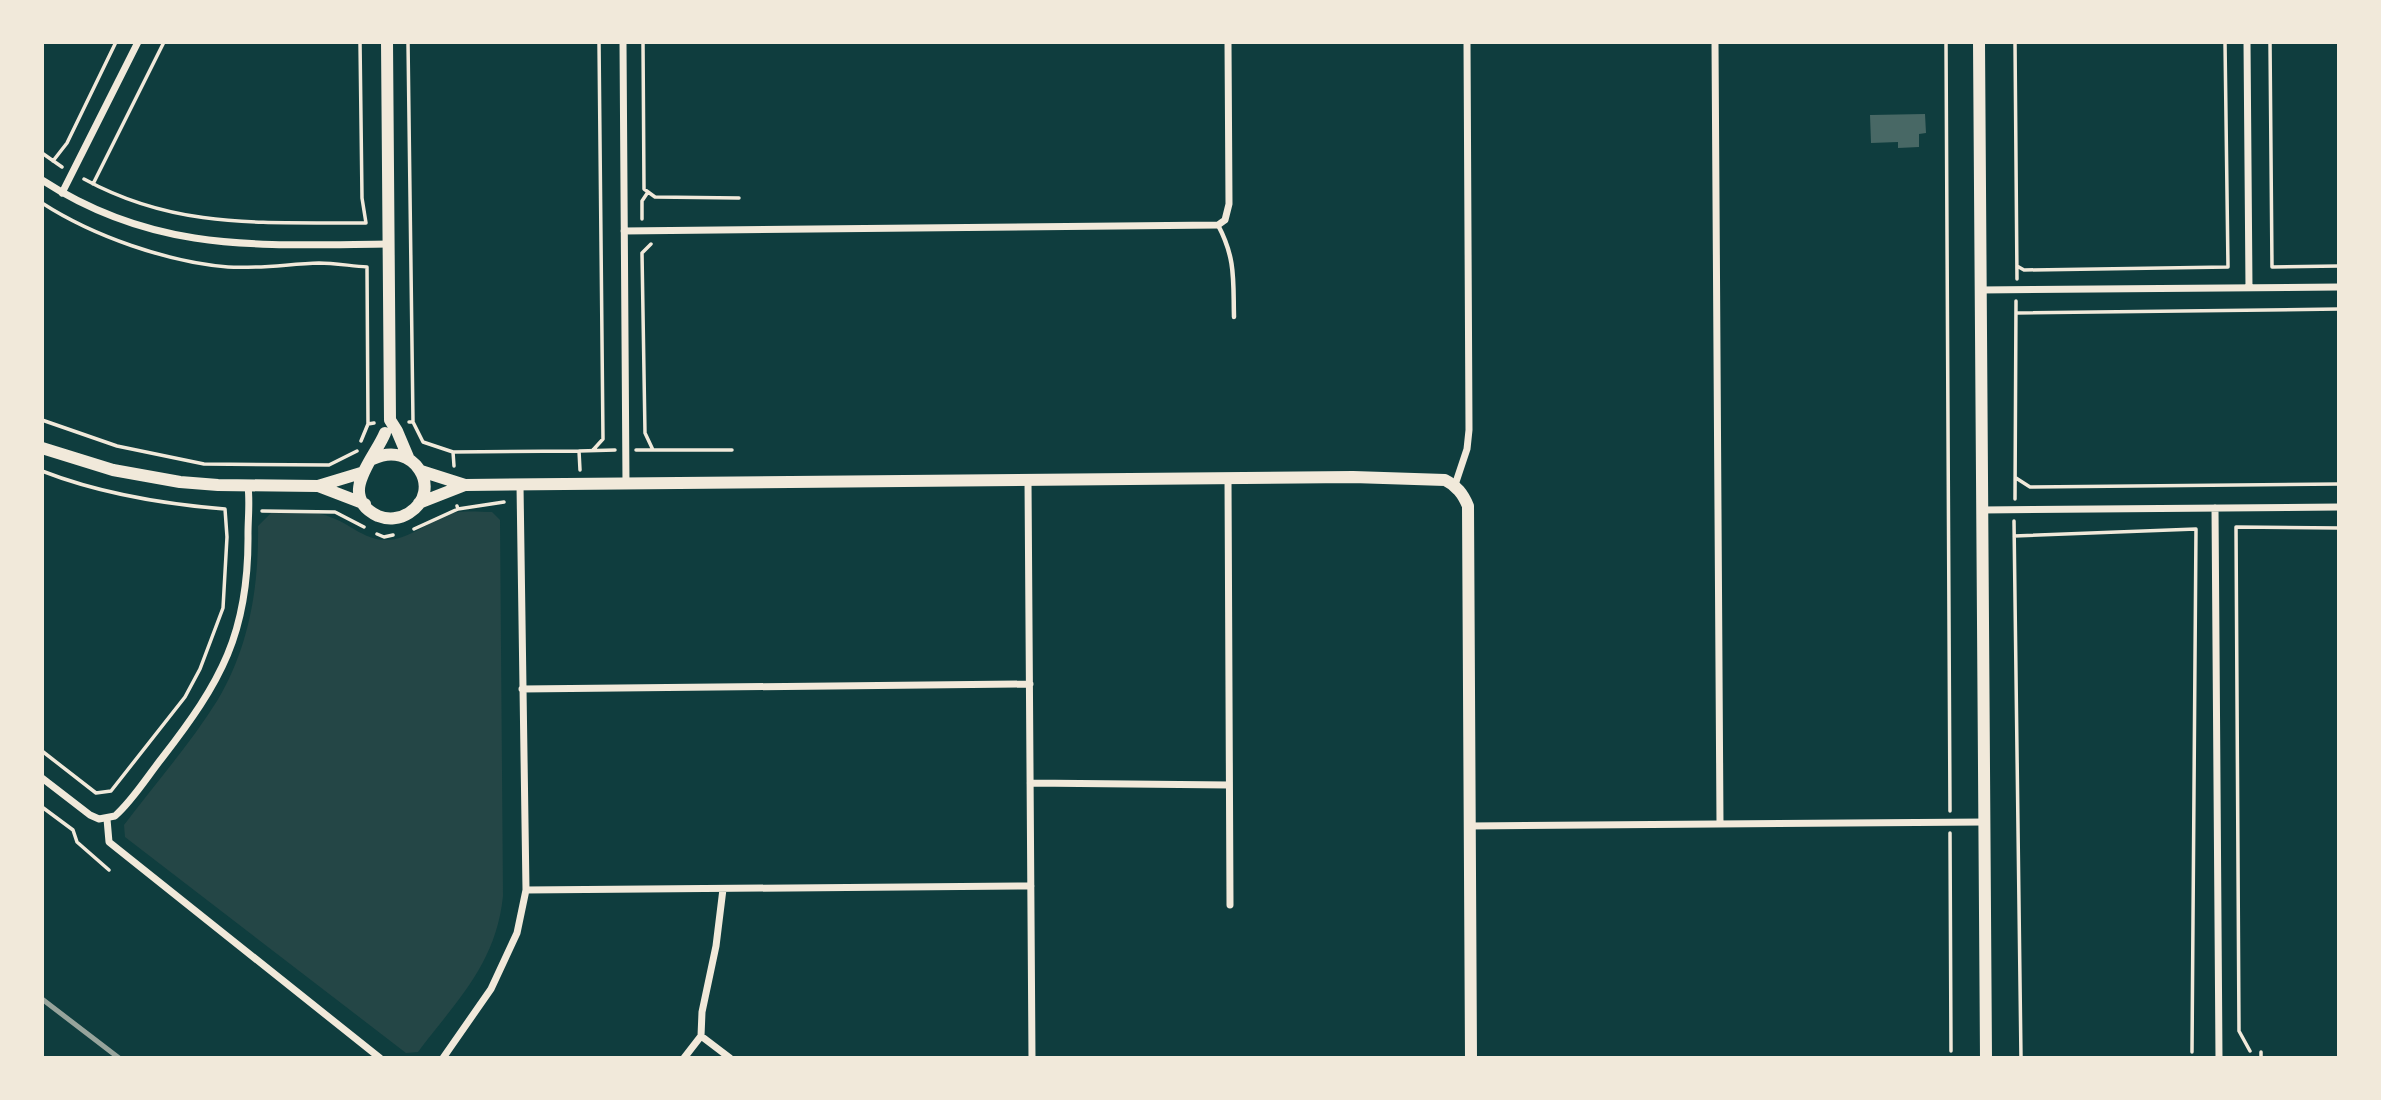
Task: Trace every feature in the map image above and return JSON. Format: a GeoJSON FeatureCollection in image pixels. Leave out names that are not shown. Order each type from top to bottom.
{"type":"FeatureCollection","features":[{"type":"Feature","properties":{"kind":"street"},"geometry":{"type":"LineString","coordinates":[[62,193],[138,42]]}},
{"type":"Feature","properties":{"kind":"street"},"geometry":{"type":"LineString","coordinates":[[42,447],[113,470],[147,477],[248,486],[318,486],[361,473],[373,459],[387,426],[387,42]]}},
{"type":"Feature","properties":{"kind":"street"},"geometry":{"type":"LineString","coordinates":[[623,42],[626,484]]}},
{"type":"Feature","properties":{"kind":"street"},"geometry":{"type":"LineString","coordinates":[[624,231],[1218,225],[1225,220],[1229,204],[1228,42]]}},
{"type":"Feature","properties":{"kind":"street"},"geometry":{"type":"LineString","coordinates":[[1455,485],[1467,449],[1469,430],[1467,42]]}},
{"type":"Feature","properties":{"kind":"street"},"geometry":{"type":"LineString","coordinates":[[1715,42],[1720,824]]}},
{"type":"Feature","properties":{"kind":"street"},"geometry":{"type":"LineString","coordinates":[[1979,42],[1986,1058]]}},
{"type":"Feature","properties":{"kind":"street"},"geometry":{"type":"LineString","coordinates":[[2247,42],[2249,288]]}},
{"type":"Feature","properties":{"kind":"street"},"geometry":{"type":"LineString","coordinates":[[42,180],[113,218],[154,231],[197,240],[236,244],[389,244]]}},
{"type":"Feature","properties":{"kind":"street"},"geometry":{"type":"LineString","coordinates":[[1980,290],[2339,287]]}},
{"type":"Feature","properties":{"kind":"street"},"geometry":{"type":"LineString","coordinates":[[387,426],[421,471],[465,485],[1228,478],[1434,478],[1455,485],[1468,506],[1471,1058]]}},
{"type":"Feature","properties":{"kind":"street"},"geometry":{"type":"LineString","coordinates":[[373,459],[390,453],[408,457]]}},
{"type":"Feature","properties":{"kind":"street"},"geometry":{"type":"LineString","coordinates":[[361,473],[359,492],[365,504],[374,514],[393,519],[410,513],[419,503],[424,490],[421,471]]}},
{"type":"Feature","properties":{"kind":"street"},"geometry":{"type":"LineString","coordinates":[[1228,478],[1230,905]]}},
{"type":"Feature","properties":{"kind":"street"},"geometry":{"type":"LineString","coordinates":[[1028,480],[1032,1058]]}},
{"type":"Feature","properties":{"kind":"street"},"geometry":{"type":"LineString","coordinates":[[419,503],[465,485]]}},
{"type":"Feature","properties":{"kind":"street"},"geometry":{"type":"LineString","coordinates":[[443,1058],[491,989],[517,933],[526,890],[520,485]]}},
{"type":"Feature","properties":{"kind":"street"},"geometry":{"type":"LineString","coordinates":[[42,778],[90,815],[107,819],[121,811],[188,724],[209,694],[225,662],[238,625],[246,587],[251,510],[248,486]]}},
{"type":"Feature","properties":{"kind":"street"},"geometry":{"type":"LineString","coordinates":[[318,486],[365,504]]}},
{"type":"Feature","properties":{"kind":"street"},"geometry":{"type":"LineString","coordinates":[[1982,510],[2339,507]]}},
{"type":"Feature","properties":{"kind":"street"},"geometry":{"type":"LineString","coordinates":[[2215,508],[2219,1058]]}},
{"type":"Feature","properties":{"kind":"street"},"geometry":{"type":"LineString","coordinates":[[522,689],[1030,684]]}},
{"type":"Feature","properties":{"kind":"street"},"geometry":{"type":"LineString","coordinates":[[1030,783],[1230,785]]}},
{"type":"Feature","properties":{"kind":"street"},"geometry":{"type":"LineString","coordinates":[[107,819],[109,842],[380,1058]]}},
{"type":"Feature","properties":{"kind":"street"},"geometry":{"type":"LineString","coordinates":[[1469,826],[1985,822]]}},
{"type":"Feature","properties":{"kind":"street"},"geometry":{"type":"LineString","coordinates":[[526,890],[1031,886]]}},
{"type":"Feature","properties":{"kind":"street"},"geometry":{"type":"LineString","coordinates":[[684,1058],[701,1036],[702,1012],[716,946],[723,889]]}},
{"type":"Feature","properties":{"kind":"street"},"geometry":{"type":"LineString","coordinates":[[701,1036],[730,1058]]}},
{"type":"Feature","properties":{"kind":"lane"},"geometry":{"type":"LineString","coordinates":[[1218,225],[1228,243],[1233,260],[1234,317]]}},
{"type":"Feature","properties":{"kind":"path"},"geometry":{"type":"LineString","coordinates":[[53,161],[67,143],[116,42]]}},
{"type":"Feature","properties":{"kind":"path"},"geometry":{"type":"LineString","coordinates":[[93,184],[164,42]]}},
{"type":"Feature","properties":{"kind":"path"},"geometry":{"type":"LineString","coordinates":[[42,153],[93,184],[143,206],[191,218],[244,222],[366,223],[362,198],[360,42]]}},
{"type":"Feature","properties":{"kind":"path"},"geometry":{"type":"LineString","coordinates":[[408,42],[413,422]]}},
{"type":"Feature","properties":{"kind":"path"},"geometry":{"type":"LineString","coordinates":[[593,450],[603,439],[599,42]]}},
{"type":"Feature","properties":{"kind":"path"},"geometry":{"type":"LineString","coordinates":[[643,42],[644,189],[655,197],[739,198]]}},
{"type":"Feature","properties":{"kind":"path"},"geometry":{"type":"LineString","coordinates":[[1946,42],[1951,1051]]}},
{"type":"Feature","properties":{"kind":"path"},"geometry":{"type":"LineString","coordinates":[[2015,42],[2017,266],[2014,536],[2021,1058]]}},
{"type":"Feature","properties":{"kind":"path"},"geometry":{"type":"LineString","coordinates":[[2017,266],[2024,270],[2228,267],[2225,42]]}},
{"type":"Feature","properties":{"kind":"path"},"geometry":{"type":"LineString","coordinates":[[2270,42],[2272,267],[2339,266]]}},
{"type":"Feature","properties":{"kind":"path"},"geometry":{"type":"LineString","coordinates":[[42,203],[106,236],[149,252],[228,267],[323,263],[367,267],[368,424]]}},
{"type":"Feature","properties":{"kind":"path"},"geometry":{"type":"LineString","coordinates":[[652,243],[642,253],[645,433],[653,450]]}},
{"type":"Feature","properties":{"kind":"path"},"geometry":{"type":"LineString","coordinates":[[2016,313],[2339,309]]}},
{"type":"Feature","properties":{"kind":"path"},"geometry":{"type":"LineString","coordinates":[[42,420],[117,446],[204,464],[329,465],[337,460]]}},
{"type":"Feature","properties":{"kind":"path"},"geometry":{"type":"LineString","coordinates":[[453,452],[579,451]]}},
{"type":"Feature","properties":{"kind":"path"},"geometry":{"type":"LineString","coordinates":[[42,471],[118,494],[170,504],[225,509],[227,537],[223,608],[200,669],[185,697],[111,790],[96,793],[42,751]]}},
{"type":"Feature","properties":{"kind":"path"},"geometry":{"type":"LineString","coordinates":[[2016,478],[2030,487],[2339,484]]}},
{"type":"Feature","properties":{"kind":"path"},"geometry":{"type":"LineString","coordinates":[[2250,1051],[2239,1031],[2236,527],[2339,528]]}},
{"type":"Feature","properties":{"kind":"path"},"geometry":{"type":"LineString","coordinates":[[2014,536],[2196,529],[2192,1052]]}},
{"type":"Feature","properties":{"kind":"path"},"geometry":{"type":"LineString","coordinates":[[42,807],[73,830],[77,842],[109,870]]}},
{"type":"Feature","properties":{"kind":"path"},"geometry":{"type":"LineString","coordinates":[[2261,1052],[2261,1058]]}},
{"type":"Feature","properties":{"kind":"shaded area"},"geometry":{"type":"Polygon","coordinates":[[[492,512],[500,520],[503,896],[492,942],[472,980],[418,1052],[406,1053],[125,837],[124,825],[195,733],[228,681],[250,616],[257,572],[258,526],[271,513],[316,513],[337,520],[369,537],[384,540],[409,534],[449,514],[492,512]]]}},
{"type":"Feature","properties":{"kind":"building"},"geometry":{"type":"Polygon","coordinates":[[[1925,114],[1926,133],[1919,134],[1919,147],[1898,148],[1898,142],[1871,143],[1870,115],[1925,114]]]}},
{"type":"Feature","properties":{"kind":"railway"},"geometry":{"type":"LineString","coordinates":[[42,999],[119,1058]]}}]}
